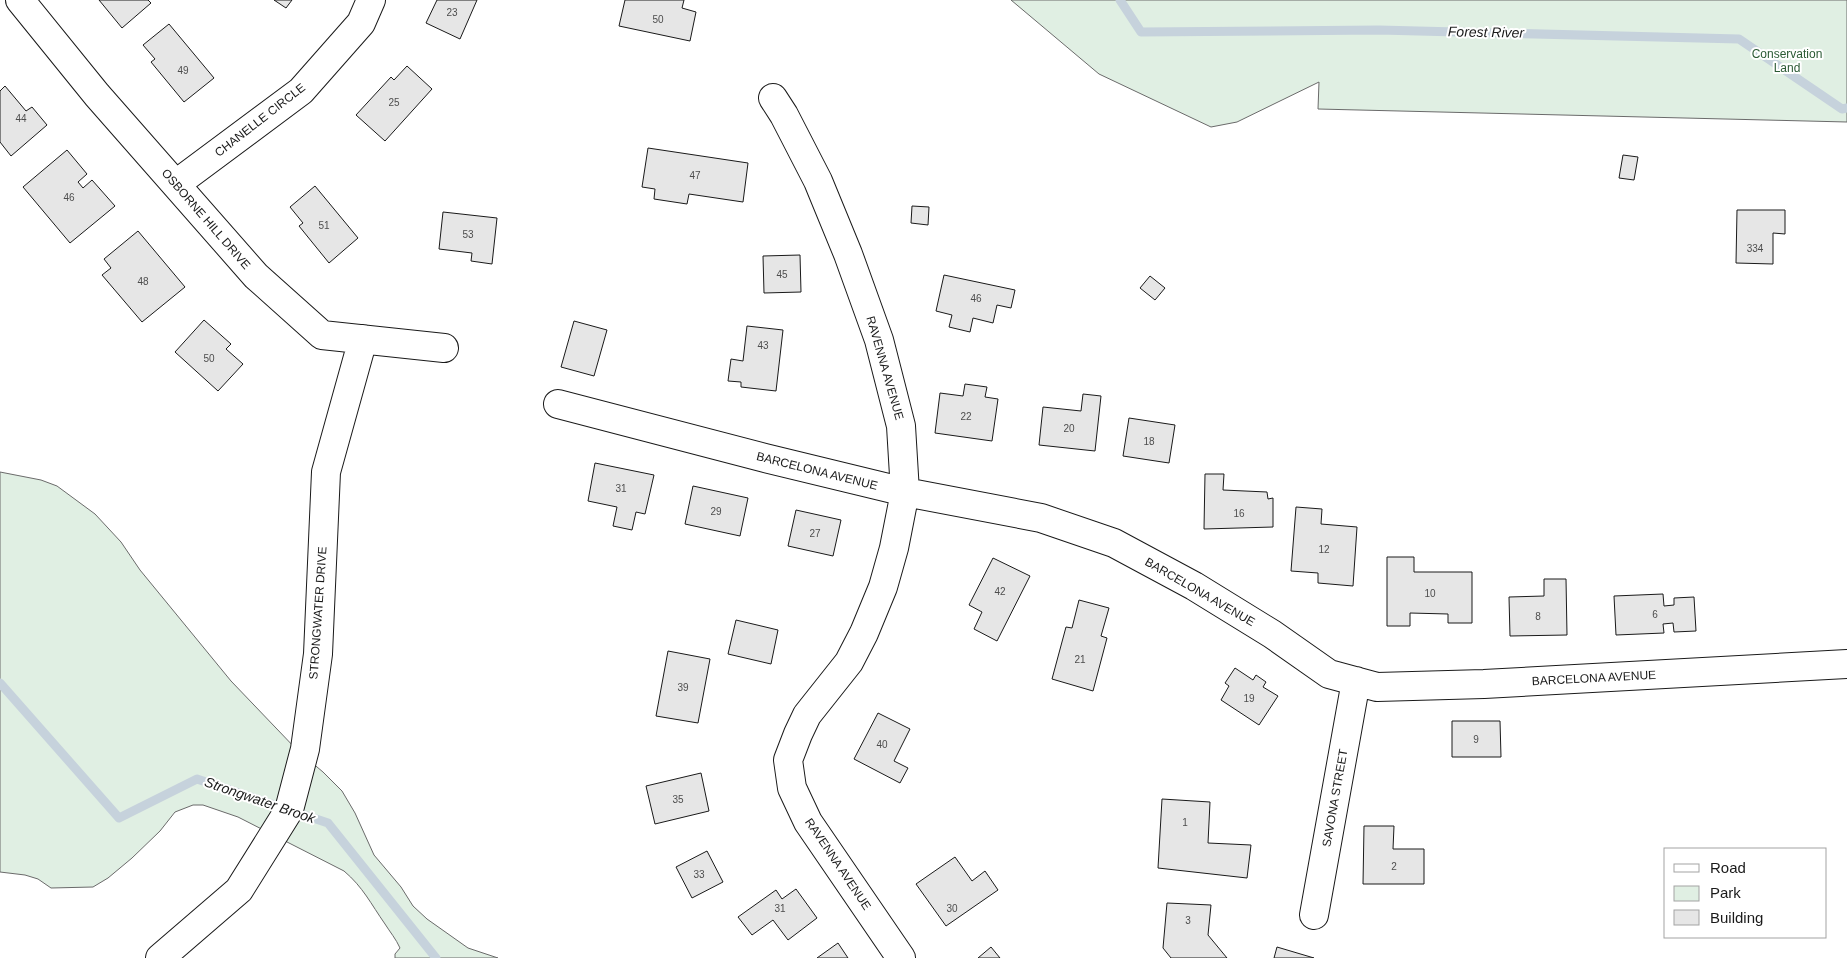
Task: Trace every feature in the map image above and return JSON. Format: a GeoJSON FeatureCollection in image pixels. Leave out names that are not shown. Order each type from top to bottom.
{"type":"FeatureCollection","features":[{"type":"Feature","properties":{"kind":"street","name":"OSBORNE HILL DRIVE"},"geometry":{"type":"LineString","coordinates":[[20,0],[97,95],[256,276],[322,335],[444,348]]}},
{"type":"Feature","properties":{"kind":"street","name":"CHANELLE CIRCLE"},"geometry":{"type":"LineString","coordinates":[[176,184],[301,91],[361,23],[371,0]]}},
{"type":"Feature","properties":{"kind":"street","name":"RAVENNA AVENUE"},"geometry":{"type":"LineString","coordinates":[[773,98],[784,115],[818,181],[848,254],[879,340],[901,426],[905,492],[894,548],[883,587],[864,633],[849,662],[807,715],[788,760],[792,788],[808,822],[901,958]]}},
{"type":"Feature","properties":{"kind":"street","name":"STRONGWATER DRIVE"},"geometry":{"type":"LineString","coordinates":[[160,958],[239,890],[289,810],[305,749],[318,654],[326,472],[363,339]]}},
{"type":"Feature","properties":{"kind":"street","name":"BARCELONA AVENUE"},"geometry":{"type":"LineString","coordinates":[[558,404],[756,456],[905,492],[1041,518],[1114,543],[1194,586],[1272,634],[1329,674],[1377,687],[1484,684],[1847,664]]}},
{"type":"Feature","properties":{"kind":"street","name":"SAVONA STREET"},"geometry":{"type":"LineString","coordinates":[[1314,915],[1356,681]]}},
{"type":"Feature","properties":{"kind":"green space","name":"Conservation Land"},"geometry":{"type":"Polygon","coordinates":[[[1011,0],[1847,0],[1847,122],[1318,109],[1319,82],[1237,122],[1211,127],[1099,74],[1011,0]]]}},
{"type":"Feature","properties":{"kind":"green space"},"geometry":{"type":"Polygon","coordinates":[[[0,472],[41,480],[57,486],[95,514],[121,542],[140,570],[231,681],[298,751],[342,791],[355,813],[374,855],[401,887],[413,906],[427,919],[468,948],[498,958],[395,958],[395,954],[400,948],[397,942],[362,890],[344,871],[238,817],[203,805],[193,805],[175,812],[160,831],[132,858],[108,878],[93,887],[51,888],[38,879],[25,875],[0,872],[0,472]]]}},
{"type":"Feature","properties":{"kind":"building"},"geometry":{"type":"Polygon","coordinates":[[[99,0],[148,0],[151,3],[122,28],[99,0]]]}},
{"type":"Feature","properties":{"kind":"building"},"geometry":{"type":"Polygon","coordinates":[[[274,0],[292,0],[286,8],[274,0]]]}},
{"type":"Feature","properties":{"kind":"building"},"geometry":{"type":"Polygon","coordinates":[[[437,0],[477,0],[460,39],[426,23],[437,0]]]}},
{"type":"Feature","properties":{"kind":"building"},"geometry":{"type":"Polygon","coordinates":[[[625,0],[684,0],[682,8],[696,12],[690,41],[619,26],[625,0]]]}},
{"type":"Feature","properties":{"kind":"building"},"geometry":{"type":"Polygon","coordinates":[[[169,24],[214,78],[184,102],[151,62],[155,59],[143,45],[169,24]]]}},
{"type":"Feature","properties":{"kind":"building"},"geometry":{"type":"Polygon","coordinates":[[[407,66],[432,89],[385,141],[356,115],[391,77],[394,80],[407,66]]]}},
{"type":"Feature","properties":{"kind":"building"},"geometry":{"type":"Polygon","coordinates":[[[5,86],[26,111],[32,107],[47,125],[11,156],[0,142],[0,91],[5,86]]]}},
{"type":"Feature","properties":{"kind":"building"},"geometry":{"type":"Polygon","coordinates":[[[648,148],[748,163],[743,202],[689,194],[687,204],[654,199],[655,189],[642,187],[648,148]]]}},
{"type":"Feature","properties":{"kind":"building"},"geometry":{"type":"Polygon","coordinates":[[[67,150],[87,174],[78,182],[83,188],[92,180],[115,206],[70,243],[23,187],[67,150]]]}},
{"type":"Feature","properties":{"kind":"building"},"geometry":{"type":"Polygon","coordinates":[[[1623,155],[1638,157],[1634,180],[1619,178],[1623,155]]]}},
{"type":"Feature","properties":{"kind":"building"},"geometry":{"type":"Polygon","coordinates":[[[315,186],[358,238],[329,263],[299,226],[303,223],[290,207],[315,186]]]}},
{"type":"Feature","properties":{"kind":"building"},"geometry":{"type":"Polygon","coordinates":[[[912,206],[929,207],[928,225],[911,223],[912,206]]]}},
{"type":"Feature","properties":{"kind":"building"},"geometry":{"type":"Polygon","coordinates":[[[1737,210],[1785,210],[1785,234],[1773,233],[1773,264],[1736,263],[1737,210]]]}},
{"type":"Feature","properties":{"kind":"building"},"geometry":{"type":"Polygon","coordinates":[[[443,212],[497,218],[492,264],[471,261],[472,253],[439,249],[443,212]]]}},
{"type":"Feature","properties":{"kind":"building"},"geometry":{"type":"Polygon","coordinates":[[[138,231],[185,287],[142,322],[102,275],[111,268],[104,259],[138,231]]]}},
{"type":"Feature","properties":{"kind":"building"},"geometry":{"type":"Polygon","coordinates":[[[800,255],[801,292],[764,293],[763,256],[800,255]]]}},
{"type":"Feature","properties":{"kind":"building"},"geometry":{"type":"Polygon","coordinates":[[[944,275],[1015,290],[1011,308],[997,305],[993,323],[973,318],[970,332],[949,327],[952,315],[936,311],[944,275]]]}},
{"type":"Feature","properties":{"kind":"building"},"geometry":{"type":"Polygon","coordinates":[[[1150,276],[1165,288],[1155,300],[1140,288],[1150,276]]]}},
{"type":"Feature","properties":{"kind":"building"},"geometry":{"type":"Polygon","coordinates":[[[204,320],[231,344],[226,349],[243,364],[218,391],[175,352],[204,320]]]}},
{"type":"Feature","properties":{"kind":"building"},"geometry":{"type":"Polygon","coordinates":[[[574,321],[607,330],[594,376],[561,367],[574,321]]]}},
{"type":"Feature","properties":{"kind":"building"},"geometry":{"type":"Polygon","coordinates":[[[747,326],[783,330],[776,391],[741,387],[741,382],[728,381],[731,359],[743,361],[747,326]]]}},
{"type":"Feature","properties":{"kind":"building"},"geometry":{"type":"Polygon","coordinates":[[[965,384],[987,387],[985,397],[998,399],[992,441],[935,433],[940,393],[963,396],[965,384]]]}},
{"type":"Feature","properties":{"kind":"building"},"geometry":{"type":"Polygon","coordinates":[[[1083,394],[1101,396],[1095,451],[1039,445],[1043,407],[1081,411],[1083,394]]]}},
{"type":"Feature","properties":{"kind":"building"},"geometry":{"type":"Polygon","coordinates":[[[1129,418],[1175,425],[1169,463],[1123,456],[1129,418]]]}},
{"type":"Feature","properties":{"kind":"building"},"geometry":{"type":"Polygon","coordinates":[[[595,463],[654,475],[645,514],[636,512],[632,530],[613,526],[617,507],[588,501],[595,463]]]}},
{"type":"Feature","properties":{"kind":"building"},"geometry":{"type":"Polygon","coordinates":[[[1205,474],[1224,474],[1223,490],[1267,492],[1268,499],[1273,498],[1273,527],[1204,529],[1205,474]]]}},
{"type":"Feature","properties":{"kind":"building"},"geometry":{"type":"Polygon","coordinates":[[[693,486],[748,498],[740,536],[685,524],[693,486]]]}},
{"type":"Feature","properties":{"kind":"building"},"geometry":{"type":"Polygon","coordinates":[[[1296,507],[1322,509],[1321,524],[1357,527],[1353,586],[1318,583],[1318,573],[1291,571],[1296,507]]]}},
{"type":"Feature","properties":{"kind":"building"},"geometry":{"type":"Polygon","coordinates":[[[796,510],[841,520],[833,556],[788,546],[796,510]]]}},
{"type":"Feature","properties":{"kind":"building"},"geometry":{"type":"Polygon","coordinates":[[[1387,557],[1414,557],[1414,572],[1472,572],[1472,623],[1448,623],[1448,614],[1410,613],[1410,626],[1387,626],[1387,557]]]}},
{"type":"Feature","properties":{"kind":"building"},"geometry":{"type":"Polygon","coordinates":[[[993,558],[1030,576],[997,641],[974,629],[982,612],[969,605],[993,558]]]}},
{"type":"Feature","properties":{"kind":"building"},"geometry":{"type":"Polygon","coordinates":[[[1544,579],[1566,579],[1567,635],[1510,636],[1509,597],[1544,596],[1544,579]]]}},
{"type":"Feature","properties":{"kind":"building"},"geometry":{"type":"Polygon","coordinates":[[[1663,594],[1664,606],[1674,605],[1674,598],[1694,597],[1696,631],[1674,632],[1673,623],[1663,624],[1664,633],[1616,635],[1614,596],[1663,594]]]}},
{"type":"Feature","properties":{"kind":"building"},"geometry":{"type":"Polygon","coordinates":[[[1079,600],[1109,608],[1101,636],[1107,638],[1093,691],[1052,679],[1066,627],[1072,628],[1079,600]]]}},
{"type":"Feature","properties":{"kind":"building"},"geometry":{"type":"Polygon","coordinates":[[[736,620],[778,630],[771,664],[728,654],[736,620]]]}},
{"type":"Feature","properties":{"kind":"building"},"geometry":{"type":"Polygon","coordinates":[[[668,651],[710,659],[698,723],[656,716],[668,651]]]}},
{"type":"Feature","properties":{"kind":"building"},"geometry":{"type":"Polygon","coordinates":[[[1235,668],[1253,680],[1256,675],[1266,682],[1263,687],[1278,696],[1259,725],[1221,700],[1229,686],[1225,683],[1235,668]]]}},
{"type":"Feature","properties":{"kind":"building"},"geometry":{"type":"Polygon","coordinates":[[[878,713],[910,729],[894,761],[908,768],[900,783],[854,759],[878,713]]]}},
{"type":"Feature","properties":{"kind":"building"},"geometry":{"type":"Polygon","coordinates":[[[1452,721],[1500,721],[1501,757],[1452,757],[1452,721]]]}},
{"type":"Feature","properties":{"kind":"building"},"geometry":{"type":"Polygon","coordinates":[[[701,773],[709,811],[655,824],[646,786],[701,773]]]}},
{"type":"Feature","properties":{"kind":"building"},"geometry":{"type":"Polygon","coordinates":[[[1162,799],[1210,802],[1208,843],[1251,845],[1247,878],[1158,868],[1162,799]]]}},
{"type":"Feature","properties":{"kind":"building"},"geometry":{"type":"Polygon","coordinates":[[[1364,826],[1394,826],[1393,849],[1424,849],[1424,884],[1363,884],[1364,826]]]}},
{"type":"Feature","properties":{"kind":"building"},"geometry":{"type":"Polygon","coordinates":[[[707,851],[723,882],[692,898],[676,867],[707,851]]]}},
{"type":"Feature","properties":{"kind":"building"},"geometry":{"type":"Polygon","coordinates":[[[955,857],[972,881],[985,871],[998,890],[946,926],[916,884],[955,857]]]}},
{"type":"Feature","properties":{"kind":"building"},"geometry":{"type":"Polygon","coordinates":[[[796,889],[817,918],[788,940],[773,920],[752,935],[738,917],[776,890],[782,899],[796,889]]]}},
{"type":"Feature","properties":{"kind":"building"},"geometry":{"type":"Polygon","coordinates":[[[1167,903],[1211,905],[1208,935],[1227,958],[1171,958],[1163,948],[1167,903]]]}},
{"type":"Feature","properties":{"kind":"building"},"geometry":{"type":"Polygon","coordinates":[[[838,943],[848,958],[817,958],[838,943]]]}},
{"type":"Feature","properties":{"kind":"building"},"geometry":{"type":"Polygon","coordinates":[[[991,947],[1000,958],[978,958],[991,947]]]}},
{"type":"Feature","properties":{"kind":"building"},"geometry":{"type":"Polygon","coordinates":[[[1277,947],[1314,958],[1274,958],[1277,947]]]}},
{"type":"Feature","properties":{"kind":"waterway","name":"Forest River"},"geometry":{"type":"LineString","coordinates":[[1120,0],[1141,32],[1379,30],[1739,39],[1842,109],[1847,108]]}},
{"type":"Feature","properties":{"kind":"waterway","name":"Strongwater Brook"},"geometry":{"type":"LineString","coordinates":[[0,683],[119,818],[197,779],[328,823],[436,958]]}}]}
